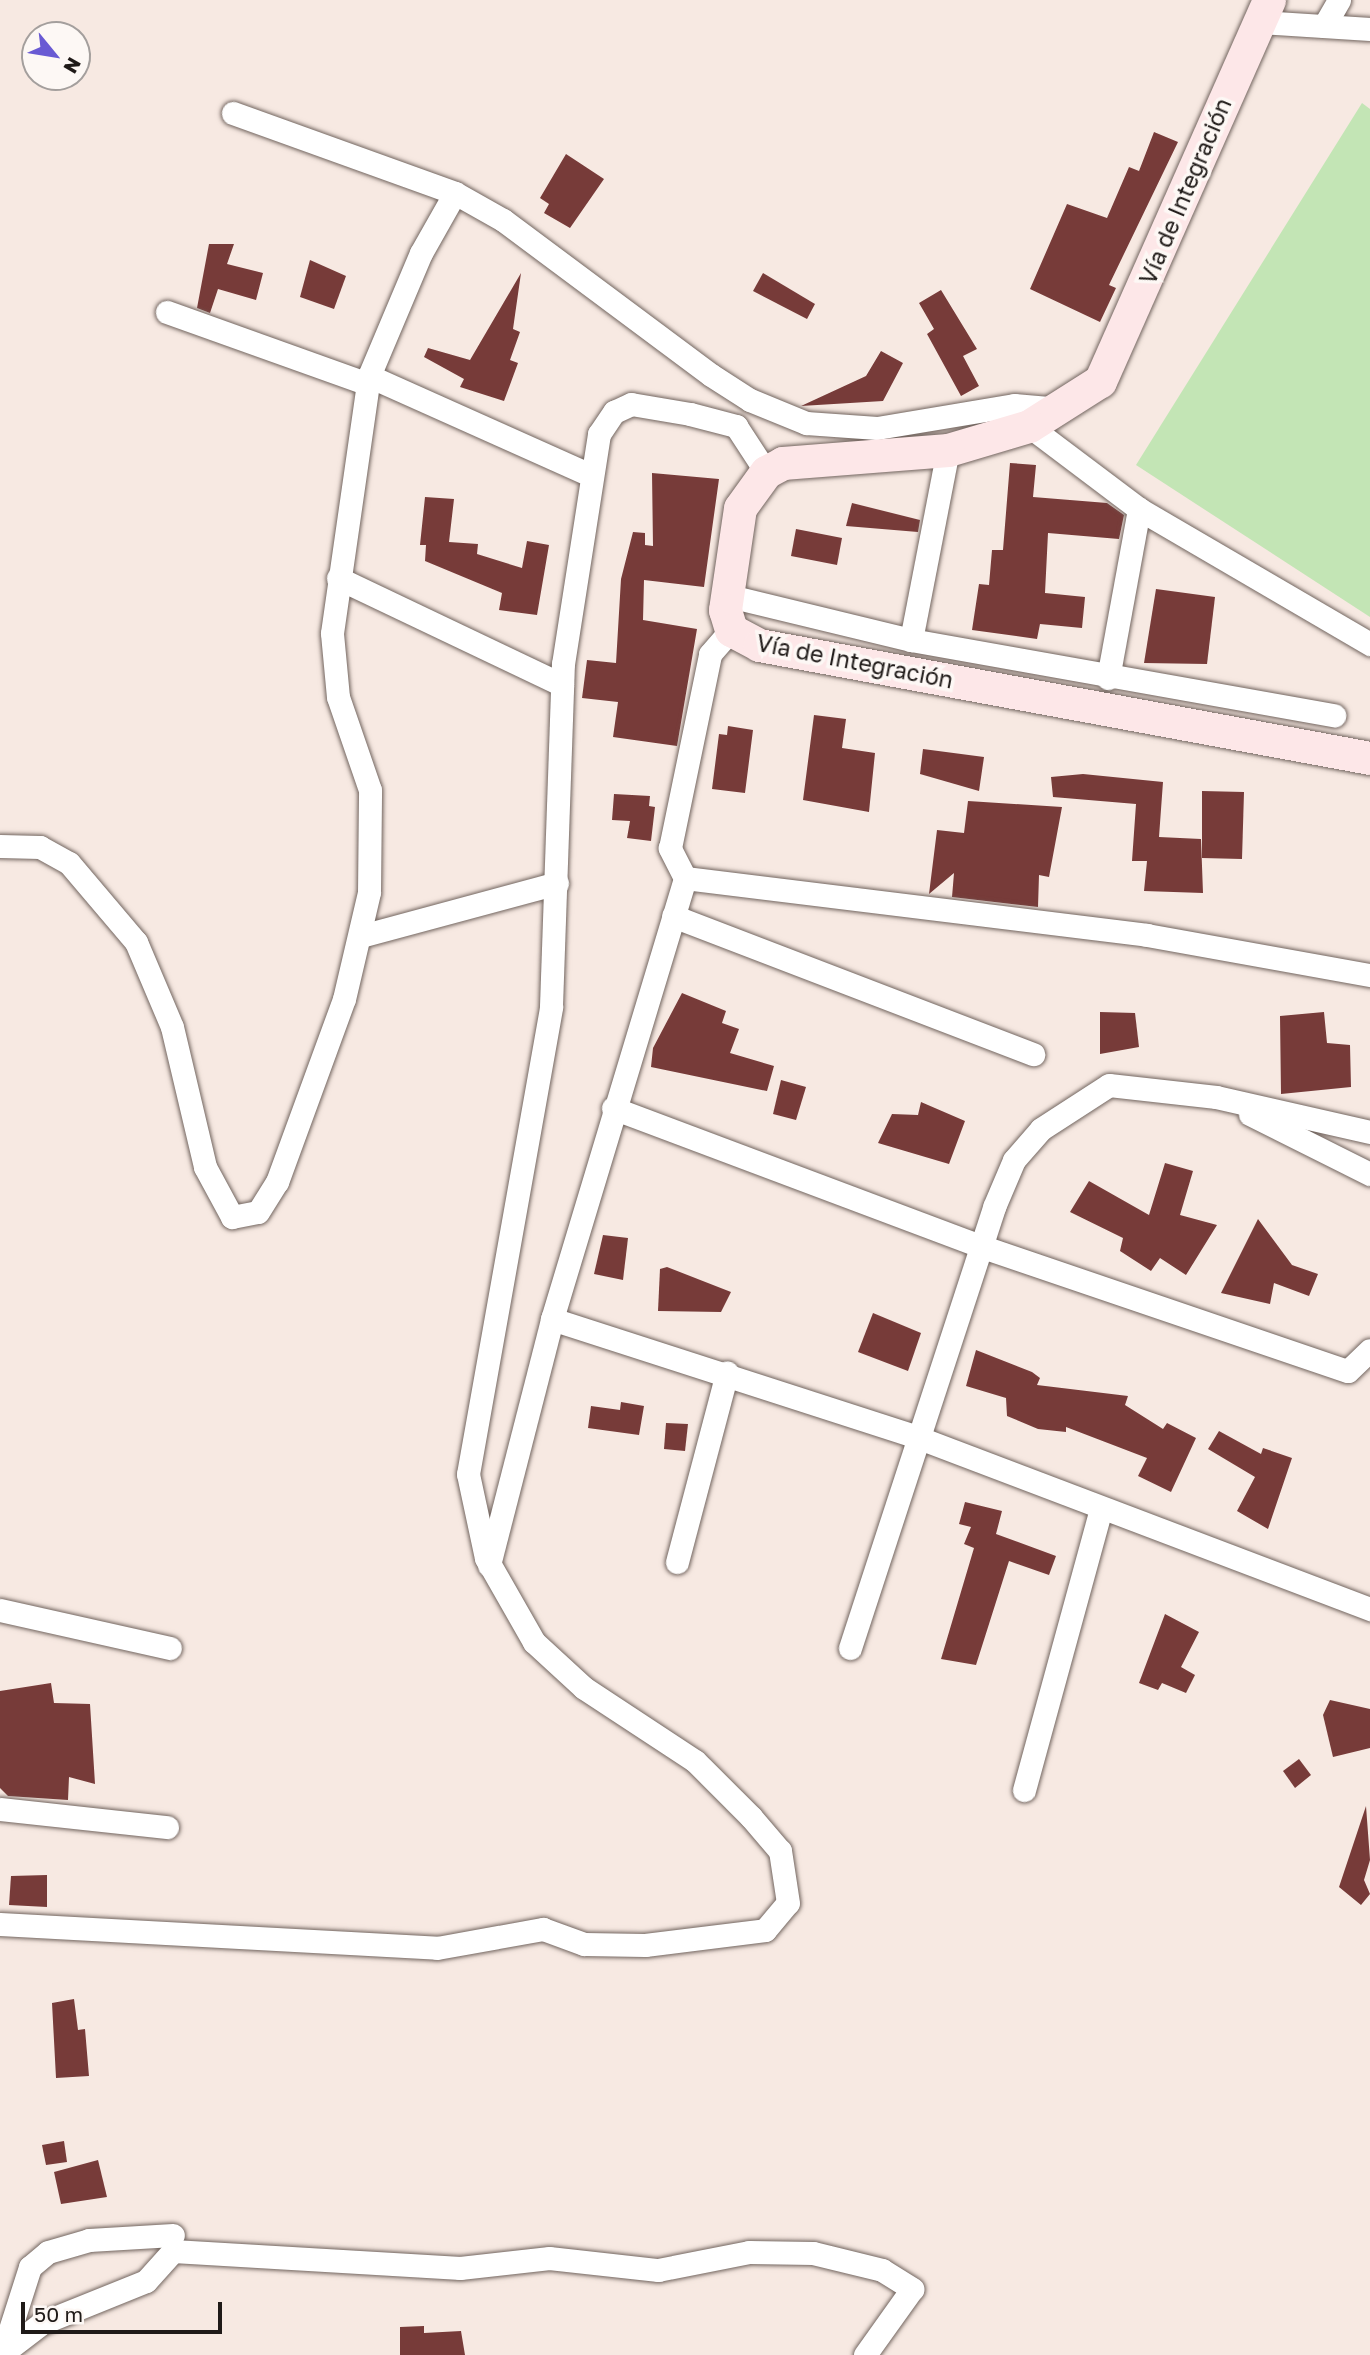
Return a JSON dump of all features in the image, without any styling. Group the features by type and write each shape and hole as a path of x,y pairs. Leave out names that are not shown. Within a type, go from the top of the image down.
{"main road":[{"name":"Vía de Integración","path":"1265,11 1107,372 1062,409 1029,426 948,450 783,463 766,472 740,508 725,595 731,630 759,645 1370,758"}],"street":[{"path":"1324,26 1339,0"},
{"path":"1265,11 1324,26 1368,33"},
{"path":"233,113 455,193 503,220 711,375 750,400 806,423 877,428 1014,405 1062,409"},
{"path":"0,846 40,847 69,863 136,942 172,1027 205,1167 232,1217 258,1212 277,1182 361,936 369,892 370,790 332,665 338,578 368,380 421,253 455,193"},
{"path":"167,312 368,380 590,475"},
{"path":"0,1924 437,1948 522,1929 614,1946 765,1930 788,1903 780,1851 695,1761 548,1659 512,1611 489,1565 474,1523 468,1474 551,1006 562,685 590,475 599,434 614,412 631,404 737,426 766,472"},
{"path":"1029,426 1139,509 1370,645"},
{"path":"911,640 948,450"},
{"path":"1108,678 1139,509"},
{"path":"338,578 562,685"},
{"path":"725,595 911,640 1108,678 1121,675 1334,715"},
{"path":"489,1565 552,1319 613,1108 685,878 670,848 710,654 731,630"},
{"path":"685,878 1147,935 1370,975"},
{"path":"361,936 557,883"},
{"path":"673,916 1034,1054"},
{"path":"850,1648 918,1437 1014,1160 1077,1102 1109,1084 1216,1097 1370,1132"},
{"path":"1216,1097 1370,1174"},
{"path":"613,1108 983,1247 1348,1371 1370,1350"},
{"path":"552,1319 727,1373 918,1437 1101,1509 1370,1609"},
{"path":"677,1562 727,1373"},
{"path":"1024,1790 1101,1509"},
{"path":"0,1610 170,1648"},
{"path":"0,1809 167,1827"},
{"path":"2,2352 30,2267 48,2252 89,2240 173,2235"},
{"path":"2,2352 41,2323 146,2281 173,2250 460,2268 549,2258 657,2270 749,2252 813,2253 882,2270 912,2289 865,2355"}],"green space":[{"path":"1362,103 1370,109 1370,617 1136,465"}],"building":[{"path":"1154,132 1178,142 1109,285 1116,288 1100,322 1030,289 1067,204 1107,218 1129,167 1139,171"},
{"path":"566,154 604,179 570,228 544,213 549,204 540,198"},
{"path":"209,244 234,244 227,264 263,273 256,300 218,289 210,313 197,308"},
{"path":"310,260 346,276 334,309 300,297"},
{"path":"521,273 513,329 520,332 510,360 518,363 504,401 460,387 464,379 424,357 428,348 470,360"},
{"path":"763,273 815,304 807,319 753,291"},
{"path":"941,290 977,349 963,356 979,386 961,396 927,334 934,329 919,303"},
{"path":"881,351 903,363 883,401 801,406 866,376"},
{"path":"1010,463 1036,465 1033,497 1107,503 1124,515 1119,539 1048,533 1045,593 1085,597 1082,628 1040,624 1037,639 972,630 979,584 989,585 992,550 1003,550"},
{"path":"652,473 719,479 704,587 644,580 643,620 697,629 677,746 613,737 618,702 582,698 587,660 616,663 621,579 633,532 645,533 645,545 653,546"},
{"path":"425,497 454,499 449,542 478,544 477,554 522,568 527,541 549,545 537,615 499,610 502,593 425,561 426,545 420,545"},
{"path":"852,503 920,520 918,532 846,526"},
{"path":"796,529 842,538 837,565 791,556"},
{"path":"1156,589 1215,597 1207,664 1144,663"},
{"path":"814,715 846,719 842,748 875,753 869,812 803,800"},
{"path":"728,726 753,730 745,793 712,789 719,734 727,735"},
{"path":"923,749 984,757 979,791 920,774"},
{"path":"1083,774 1163,782 1159,837 1201,839 1203,893 1144,891 1147,861 1132,861 1136,804 1053,797 1051,777"},
{"path":"1202,791 1244,792 1242,859 1202,858"},
{"path":"614,794 650,796 649,806 655,807 651,841 627,838 630,821 612,820"},
{"path":"968,801 1062,807 1049,877 1039,875 1038,907 952,897 954,873 929,894 937,830 964,833"},
{"path":"682,993 726,1011 722,1023 739,1029 730,1053 774,1066 767,1091 651,1067 653,1048"},
{"path":"1100,1012 1135,1013 1139,1047 1100,1054"},
{"path":"1324,1012 1327,1043 1350,1045 1351,1087 1281,1094 1280,1016"},
{"path":"781,1080 806,1087 796,1120 773,1114"},
{"path":"921,1102 965,1121 949,1164 878,1143 892,1114 918,1115"},
{"path":"1165,1163 1193,1171 1180,1215 1217,1225 1186,1275 1160,1258 1151,1271 1120,1251 1123,1238 1070,1212 1089,1181 1149,1215"},
{"path":"1258,1219 1292,1265 1318,1274 1309,1296 1274,1283 1270,1304 1221,1293"},
{"path":"603,1235 628,1238 623,1280 594,1274"},
{"path":"667,1267 731,1292 721,1312 658,1311 660,1269"},
{"path":"873,1313 921,1333 908,1371 858,1352"},
{"path":"976,1350 1032,1372 1040,1378 1037,1385 1128,1396 1125,1405 1163,1429 1167,1423 1196,1438 1171,1492 1138,1476 1147,1458 1066,1427 1066,1432 1038,1429 1007,1416 1006,1398 966,1386"},
{"path":"621,1402 644,1406 639,1435 588,1428 591,1406 620,1410"},
{"path":"666,1423 688,1424 685,1451 664,1449"},
{"path":"1219,1431 1261,1454 1263,1448 1292,1458 1268,1529 1237,1511 1255,1477 1208,1449"},
{"path":"965,1502 1002,1511 996,1534 1056,1556 1049,1575 1009,1561 976,1665 941,1659 974,1548 964,1544 971,1527 959,1524"},
{"path":"1165,1614 1199,1632 1181,1667 1195,1675 1186,1693 1162,1683 1158,1690 1139,1683"},
{"path":"51,1683 54,1703 90,1704 95,1784 69,1777 68,1800 8,1796 0,1788 0,1691"},
{"path":"1330,1700 1370,1709 1370,1748 1333,1757 1323,1715"},
{"path":"1299,1759 1311,1775 1295,1788 1283,1771"},
{"path":"1366,1806 1370,1860 1364,1880 1370,1894 1361,1905 1339,1887"},
{"path":"47,1875 47,1907 9,1905 11,1876"},
{"path":"74,1999 78,2030 85,2029 89,2076 56,2078 52,2003"},
{"path":"64,2141 67,2162 46,2165 42,2145"},
{"path":"98,2160 107,2197 61,2204 54,2172"},
{"path":"424,2326 424,2333 461,2331 465,2355 400,2355 400,2327"}]}
